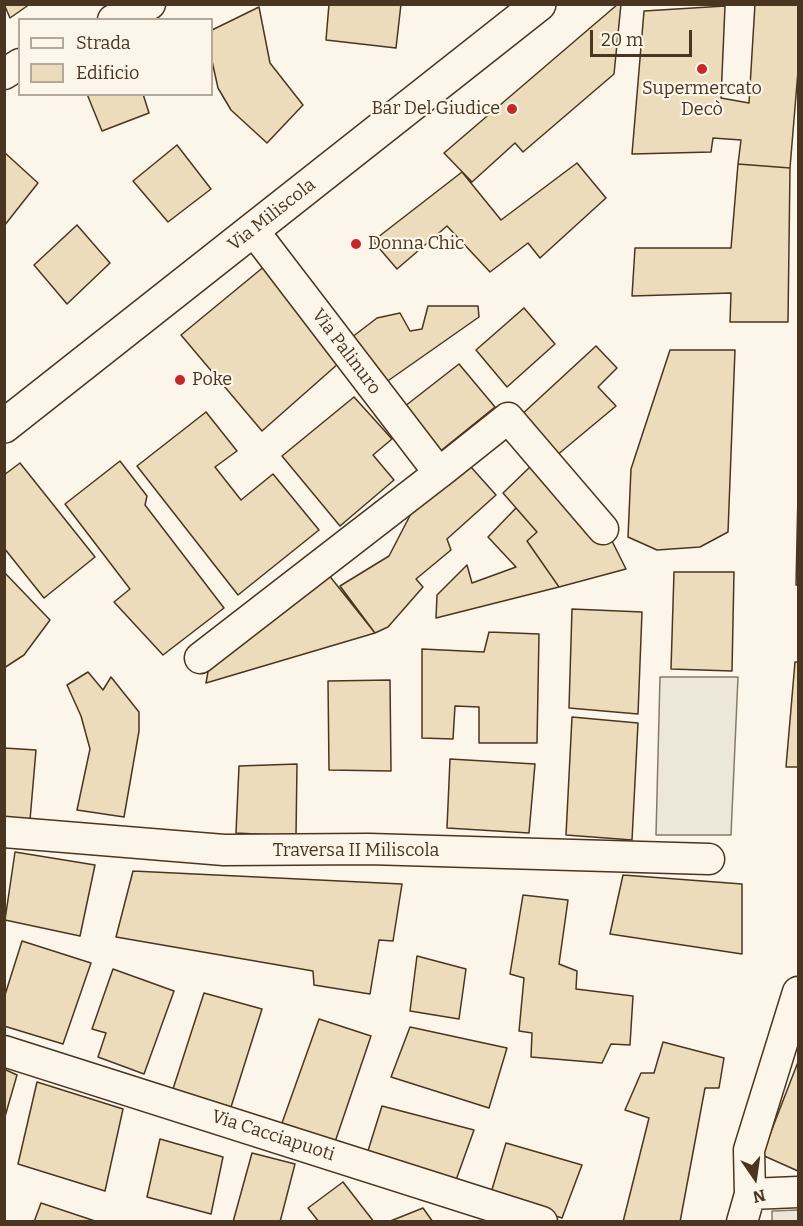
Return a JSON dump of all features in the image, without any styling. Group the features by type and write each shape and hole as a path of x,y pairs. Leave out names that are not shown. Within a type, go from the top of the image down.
{"street":[{"path":"118,18 150,4"},
{"name":"Via Miliscola","path":"4,426 534,6"},
{"path":"4,74 18,65"},
{"name":"Via Palinuro","path":"253,230 439,473"},
{"path":"200,658 508,418 603,529"},
{"name":"Traversa II Miliscola","path":"4,832 224,850 369,849 709,859"},
{"path":"798,992 749,1150 746,1208 798,1192"},
{"name":"Via Cacciapuoti","path":"4,1051 542,1221"}],"shaded area":[{"path":"660,677 738,677 731,835 656,835"},
{"path":"798,1210 798,1221 772,1221 772,1211"}],"building":[{"path":"4,4 30,4 10,18"},
{"path":"329,4 401,4 396,48 326,40"},
{"path":"618,4 621,4 614,74 523,152 515,143 472,182 444,153"},
{"path":"755,4 798,4 798,71 790,168 738,164 741,140 713,138 711,152 632,154 644,11 725,6 721,98 749,103"},
{"path":"259,7 270,63 303,105 267,143 231,110 218,88 213,66 213,30"},
{"path":"88,96 144,96 149,113 102,131"},
{"path":"177,145 211,189 168,222 133,181"},
{"path":"4,152 38,183 4,226"},
{"path":"577,163 606,198 540,258 528,243 490,272 447,226 397,269 373,241 462,172 501,220"},
{"path":"738,164 790,168 788,322 730,322 731,293 632,296 635,248 731,248"},
{"path":"77,225 110,263 67,304 34,265"},
{"path":"266,265 339,363 262,431 181,335"},
{"path":"428,306 478,306 479,317 382,385 347,341 377,318 400,313 410,331 422,329"},
{"path":"524,308 555,344 507,387 476,350"},
{"path":"596,346 617,368 598,387 616,406 556,456 519,417"},
{"path":"670,350 735,350 728,532 700,547 657,550 628,537 631,469"},
{"path":"459,364 495,407 438,453 400,410"},
{"path":"354,397 392,439 373,455 394,480 340,526 282,456"},
{"path":"206,412 237,451 215,467 241,500 273,474 319,530 238,595 137,466"},
{"path":"120,461 147,496 145,505 224,608 163,655 114,602 130,589 65,504"},
{"path":"20,463 95,557 44,598 4,548 4,475"},
{"path":"532,465 609,535 626,569 559,587 527,541 537,532 503,493"},
{"path":"471,467 496,495 447,539 451,550 416,579 423,587 388,627 375,633 340,586 389,556 416,504"},
{"path":"798,493 798,585 796,585"},
{"path":"516,508 537,532 527,541 559,587 436,618 437,595 467,565 472,583 516,567 488,537"},
{"path":"324,569 375,633 206,683 209,666"},
{"path":"4,572 50,620 24,655 4,668"},
{"path":"674,572 734,572 732,671 671,669"},
{"path":"572,609 642,612 638,714 569,708"},
{"path":"489,632 539,634 537,743 479,743 479,707 455,706 453,739 422,738 422,649 484,652"},
{"path":"795,662 798,662 798,767 786,767"},
{"path":"88,672 103,690 111,677 139,712 139,731 124,817 77,810 90,749 81,716 67,685"},
{"path":"390,680 391,771 329,770 328,681"},
{"path":"572,717 638,723 632,840 566,835"},
{"path":"4,748 36,750 30,820 4,817"},
{"path":"450,759 535,764 529,833 447,828"},
{"path":"297,764 296,836 236,833 239,766"},
{"path":"15,852 95,865 80,936 5,920"},
{"path":"133,871 402,884 393,941 379,940 370,994 314,985 313,971 116,937"},
{"path":"623,875 742,884 742,954 610,934"},
{"path":"523,895 568,900 559,964 577,971 576,989 633,996 630,1045 611,1044 602,1063 531,1057 532,1033 519,1031 524,978 510,974"},
{"path":"22,941 91,963 63,1044 4,1026 4,998"},
{"path":"417,956 466,969 459,1019 410,1011"},
{"path":"113,969 174,991 144,1074 98,1057 106,1033 92,1029"},
{"path":"204,993 262,1009 231,1107 173,1089"},
{"path":"319,1019 371,1036 335,1142 282,1123"},
{"path":"410,1027 507,1048 489,1108 391,1077"},
{"path":"663,1042 724,1058 719,1088 705,1088 680,1222 623,1222 649,1118 625,1110 641,1073 654,1073"},
{"path":"798,1062 798,1171 762,1155"},
{"path":"4,1069 17,1075 4,1120"},
{"path":"37,1082 123,1109 105,1191 18,1164"},
{"path":"382,1106 474,1130 456,1180 367,1154"},
{"path":"160,1139 223,1157 211,1214 147,1197"},
{"path":"506,1143 582,1165 562,1218 490,1196"},
{"path":"252,1153 295,1164 280,1222 233,1222"},
{"path":"343,1182 374,1222 319,1222 308,1208"},
{"path":"41,1203 98,1222 34,1222"},
{"path":"423,1208 433,1222 388,1222"}],"place":[{"name":"Supermercato Decò","path":"702,69"},
{"name":"Bar Del Giudice","path":"512,109"},
{"name":"Donna Chic","path":"356,244"},
{"name":"Poke","path":"180,380"}]}
